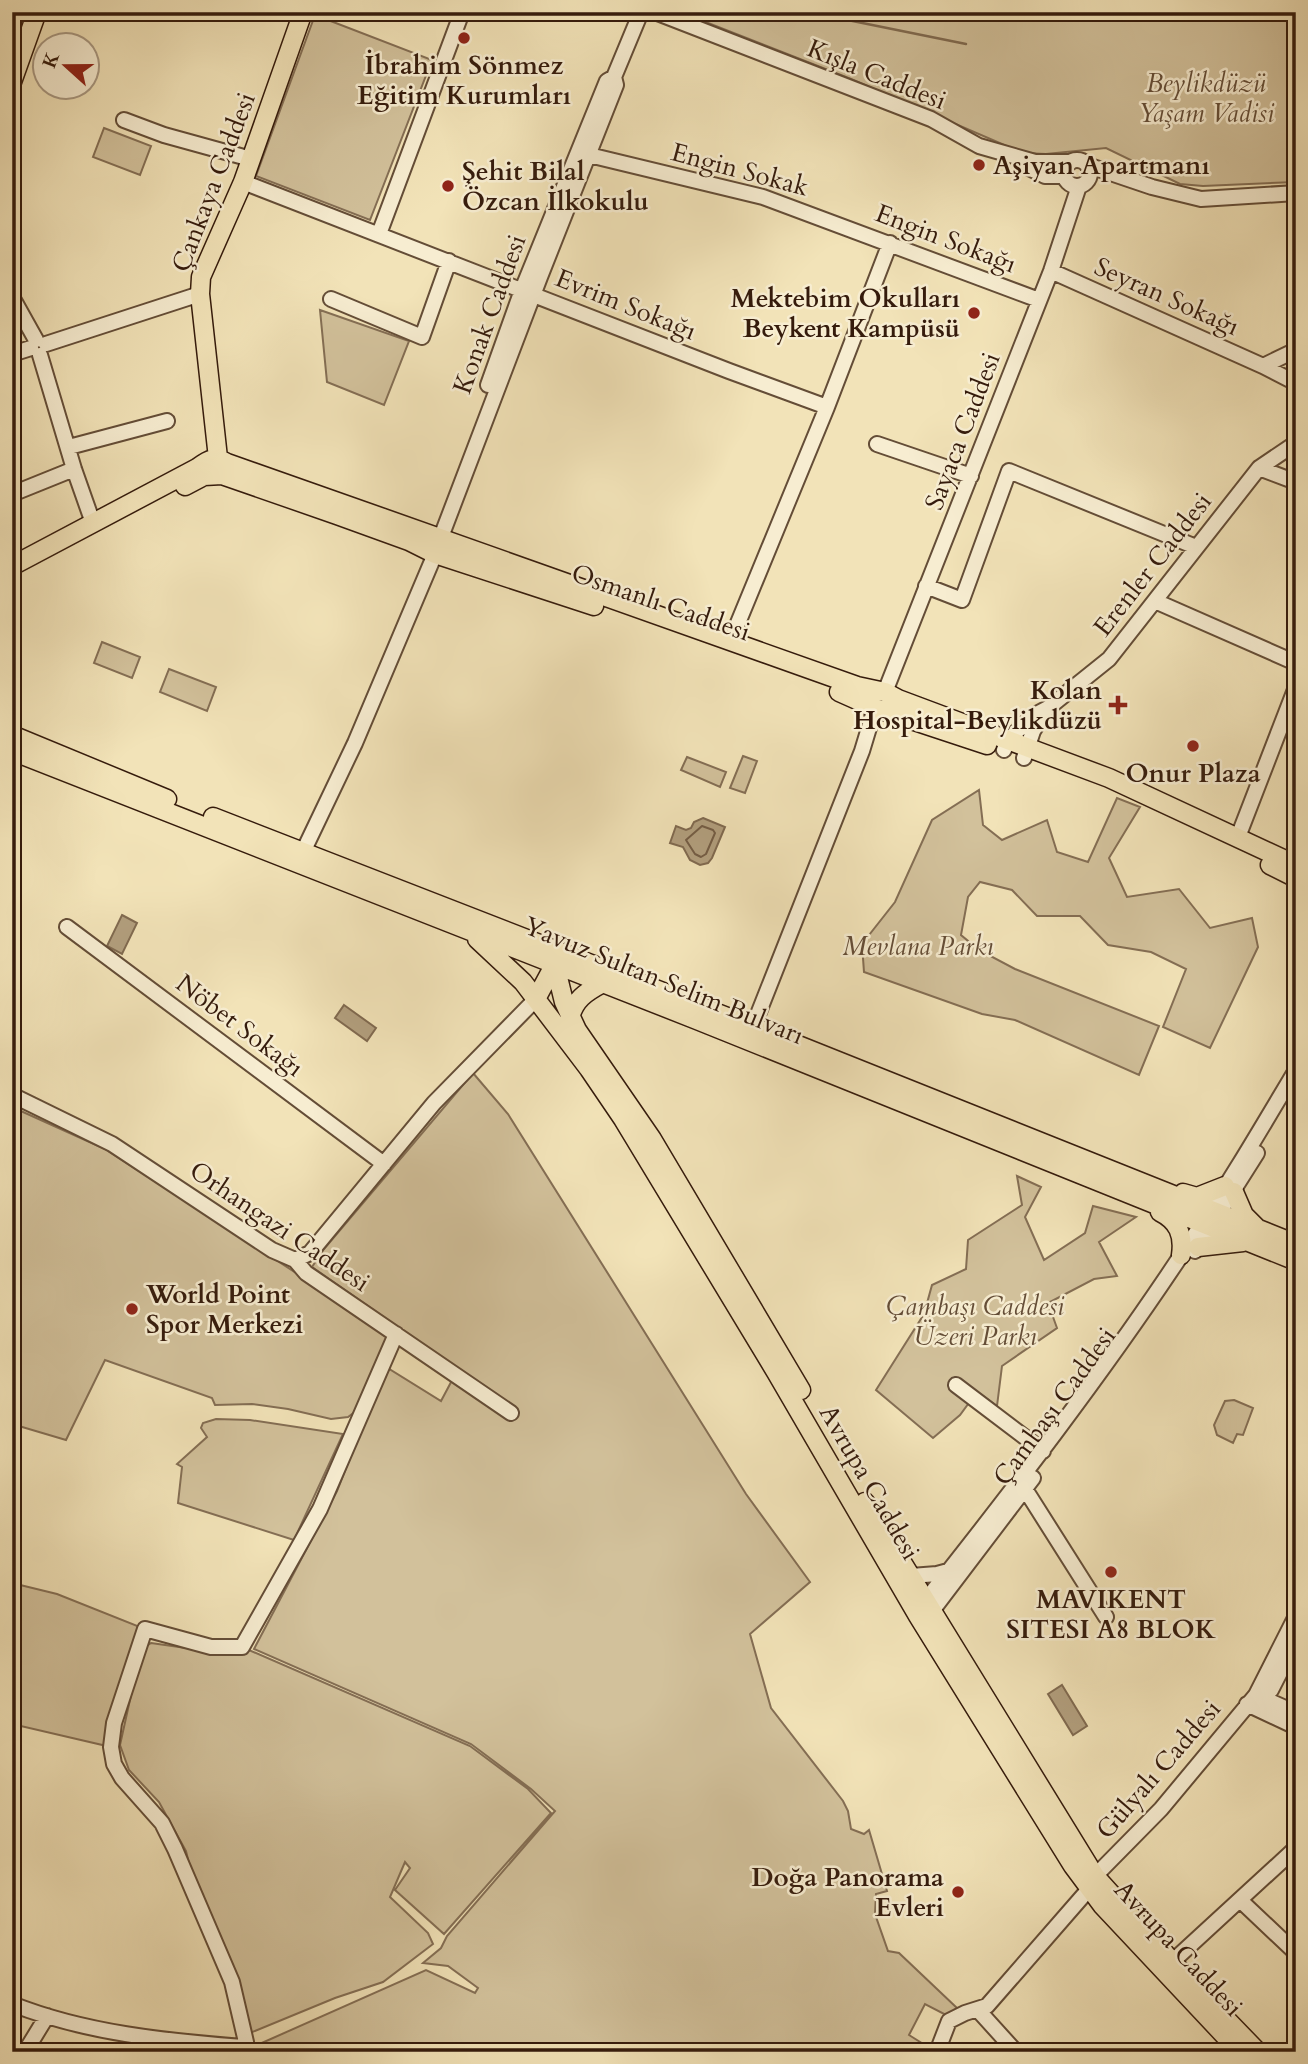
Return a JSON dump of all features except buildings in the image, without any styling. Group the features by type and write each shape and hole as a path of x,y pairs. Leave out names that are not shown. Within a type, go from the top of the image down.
{"main road":[{"path":"12,82 37,12"},
{"name":"Çankaya Caddesi","path":"215,466 200,294 201,276 243,182 303,12"},
{"path":"12,566 215,466"},
{"path":"12,578 199,479 215,466"},
{"name":"Osmanlı Caddesi","path":"215,466 415,530 436,546 859,699 880,700"},
{"name":"Osmanlı Caddesi","path":"436,546 506,562 857,686 880,700 1026,752 1109,778 1296,865"},
{"name":"Yavuz Sultan Selim Bulvarı","path":"12,735 158,796 303,852 557,959 1254,1236 1296,1261"},
{"name":"Yavuz Sultan Selim Bulvarı","path":"12,751 467,931 557,959 601,984 756,1037"},
{"name":"Osmanlı Caddesi","path":"1026,752 1139,802 1296,878"},
{"name":"Avrupa Caddesi","path":"467,931 508,967 536,999 589,1069 656,1170 776,1372 1092,1882 1240,2052"},
{"path":"536,999 557,959"},
{"name":"Avrupa Caddesi","path":"557,959 560,992 570,1018 686,1194 911,1576 925,1609"},
{"path":"570,1018 581,997 601,984"},
{"path":"1181,1255 1182,1242 1176,1223 1157,1211 1153,1196 1169,1189 1197,1197 1230,1189 1254,1236 1198,1247"},
{"name":"Yavuz Sultan Selim Bulvarı","path":"1254,1236 1296,1244"},
{"name":"Avrupa Caddesi","path":"1092,1882 1258,2052"}],"street":[{"path":"379,234 462,12"},
{"name":"Konak Caddesi","path":"528,292 589,155 616,85 614,77 641,12"},
{"name":"Kışla Caddesi","path":"655,12 931,119 979,146 1002,153"},
{"name":"Konak Caddesi","path":"303,852 355,743 436,546 607,81 614,77"},
{"path":"124,120 164,135 251,159"},
{"path":"1002,153 1044,163 1080,161 1152,187 1201,199 1296,193"},
{"path":"1002,153 1045,176 1065,176"},
{"name":"Engin Sokak","path":"589,155 763,197 836,223"},
{"path":"1071,162 1066,168 1065,176 1071,184 1079,186 1089,178 1087,165"},
{"name":"Evrim Sokağı","path":"243,182 729,372 827,407"},
{"name":"Sayaca Caddesi","path":"756,1037 880,700 1051,271 1079,186"},
{"name":"Engin Sokağı","path":"836,223 1039,300"},
{"path":"827,407 890,243"},
{"path":"331,299 422,337 449,261"},
{"name":"Seyran Sokağı","path":"1051,271 1296,383"},
{"path":"12,354 200,294"},
{"path":"12,297 38,347 93,523"},
{"path":"1263,366 1296,350"},
{"name":"Osmanlı Caddesi","path":"731,640 827,407"},
{"path":"69,447 167,421"},
{"name":"Erenler Caddesi","path":"1006,745 1033,716 1048,708 1109,659 1259,468 1296,443"},
{"path":"877,444 971,476"},
{"path":"1259,468 1296,482"},
{"path":"12,494 74,469"},
{"path":"926,586 962,600 1009,471 1196,547"},
{"path":"1155,601 1296,663"},
{"path":"1238,837 1296,687"},
{"path":"1026,752 1033,731 1048,708"},
{"name":"Nöbet Sokağı","path":"67,927 384,1164"},
{"path":"295,1261 310,1254 434,1103 536,999"},
{"path":"1266,1130 1296,1070"},
{"path":"1210,1219 1266,1130 1296,1089"},
{"name":"Orhangazi Caddesi","path":"12,1095 112,1144 272,1250 295,1261 306,1273 511,1413"},
{"name":"Çambaşı Caddesi","path":"925,1609 1025,1489 1198,1247 1210,1219"},
{"name":"Çambaşı Caddesi","path":"925,1609 948,1571 1043,1451 1181,1255 1210,1219"},
{"path":"12,2004 102,2029 244,2049 246,2042 232,1982 162,1823 122,1778 114,1764 111,1747 114,1723 145,1629 211,1647 242,1647 320,1510 396,1334"},
{"path":"956,1385 1043,1451"},
{"path":"1025,1489 1106,1618"},
{"path":"911,1576 948,1571"},
{"name":"Gülyalı Caddesi","path":"937,2052 949,2021 987,2006 996,1997 1092,1882 1161,1809 1252,1700 1296,1616"},
{"name":"Gülyalı Caddesi","path":"1252,1700 1271,1690 1296,1642"},
{"path":"1252,1700 1296,1713"},
{"path":"1252,1700 1296,1727"},
{"path":"1172,1962 1296,1848"},
{"path":"1241,1901 1296,1954"},
{"path":"978,2010 1016,2052"},
{"path":"25,2052 47,2015"}],"green space":[{"name":"Beylikdüzü Yaşam Vadisi","path":"680,12 1296,12 1296,182 1203,186 1180,184 1106,148 1046,154 1023,153 851,79"},
{"path":"315,15 432,60 370,220 256,176"},
{"path":"104,128 151,146 140,175 93,157"},
{"path":"320,310 409,341 384,405 327,382"},
{"path":"102,642 140,657 132,678 94,663"},
{"path":"169,669 216,687 207,711 160,692"},
{"path":"743,756 757,761 745,793 730,788"},
{"path":"687,757 726,772 720,787 681,770"},
{"name":"Mevlana Parkı","path":"979,790 983,825 1002,840 1047,820 1057,852 1088,862 1117,798 1140,807 1109,858 1127,897 1179,889 1210,928 1252,918 1258,947 1210,1048 1163,1027 1186,969 1151,952 1108,945 1080,916 1037,916 1012,890 980,882 968,897 961,935 979,950 1015,969 1159,1026 1139,1075 1015,1020 982,1014 864,972 862,944 895,902 932,820"},
{"path":"473,1073 508,1114 746,1494 810,1582 750,1634 771,1708 843,1801 851,1829 864,1834 869,1830 887,1891 876,1894 875,1914 888,1951 899,1953 957,2008 948,2016 925,2004 909,2035 928,2047 927,2052 258,2052 255,2046 426,1970 475,1993 478,1988 448,1966 423,1963 441,1948 447,1936 555,1811 531,1789 471,1744 254,1649 337,1491 386,1367 441,1401 458,1369 312,1267 324,1249"},
{"name":"World Point Spor Merkezi","path":"12,1107 105,1149 384,1330 389,1339 360,1408 348,1417 331,1419 252,1404 215,1405 212,1398 105,1360 66,1440 12,1424"},
{"name":"Çambaşı Caddesi Üzeri Parkı","path":"1017,1176 1041,1187 1025,1217 1044,1260 1085,1233 1093,1206 1136,1217 1099,1242 1117,1276 1094,1279 1048,1303 1057,1328 1002,1366 997,1406 977,1392 960,1415 933,1438 876,1390 924,1314 932,1285 966,1269 968,1240 1022,1205"},
{"path":"1234,1400 1253,1408 1243,1435 1237,1434 1233,1443 1217,1435 1214,1425 1225,1401"},
{"path":"216,1419 250,1420 343,1434 294,1540 178,1503 182,1467 177,1464 207,1437 201,1428 203,1423"},
{"path":"12,1583 57,1594 145,1629 111,1747 12,1724"},
{"path":"151,1643 186,1648 242,1647 470,1746 528,1789 551,1813 444,1934 395,1890 410,1868 405,1862 390,1897 428,1933 433,1944 383,1982 335,1998 250,2033 201,1912 186,1851 159,1802 129,1770 120,1745 141,1650"}],"water":[{"path":"703,818 725,827 712,858 708,863 700,865 690,860 683,847 670,843 676,826 686,830"},
{"path":"122,915 137,923 122,954 107,946"},
{"path":"344,1005 376,1028 367,1041 335,1018"},
{"path":"1062,1685 1087,1726 1073,1735 1048,1694"}],"waterway":[{"path":"818,14 966,44"}],"place":[{"name":"İbrahim Sönmez Eğitim Kurumları","path":"464,38"},
{"name":"Aşiyan Apartmanı","path":"979,165"},
{"name":"Şehit Bilal Özcan İlkokulu","path":"448,186"},
{"name":"Mektebim Okulları Beykent Kampüsü","path":"974,313"},
{"name":"Kolan Hospital-Beylikdüzü","path":"1118,705"},
{"name":"Onur Plaza","path":"1193,746"},
{"name":"World Point Spor Merkezi","path":"132,1309"},
{"name":"MAVIKENT SITESI A8 BLOK","path":"1111,1572"},
{"name":"Doğa Panorama Evleri","path":"958,1892"}]}
